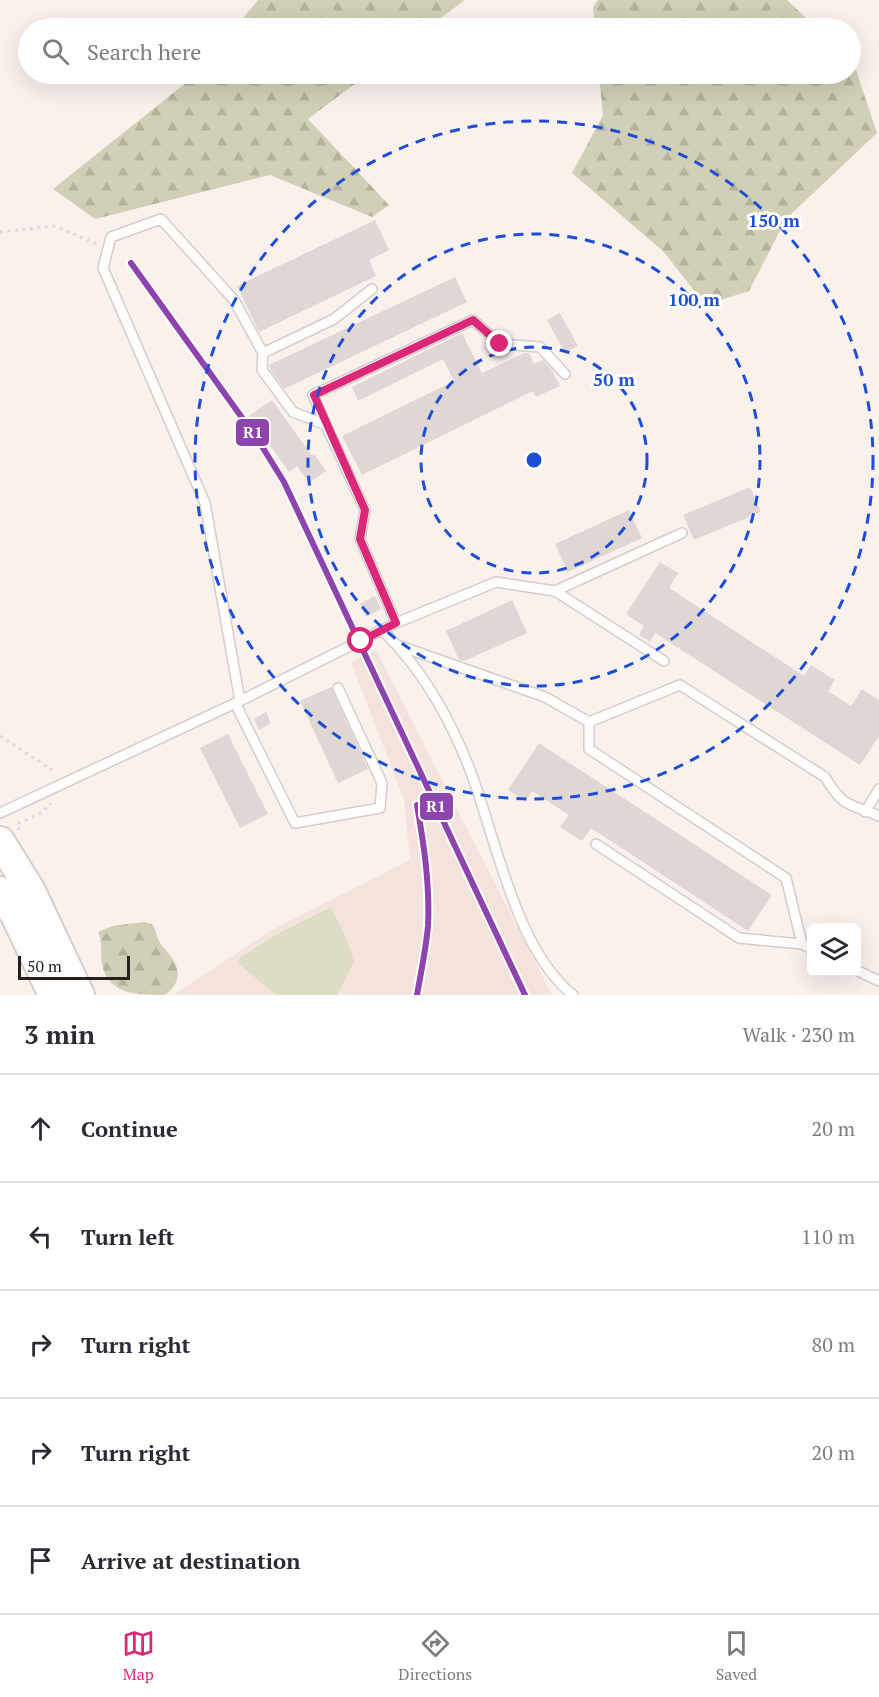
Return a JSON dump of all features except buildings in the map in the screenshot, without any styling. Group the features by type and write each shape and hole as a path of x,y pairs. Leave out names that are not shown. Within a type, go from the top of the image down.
{"main road":[{"path":"0,841 31,891 80,995"},
{"path":"0,891 15,915 53,995"}],"lane":[{"path":"326,425 293,411 262,370 263,353 234,300 161,219 111,237 103,268 205,503 237,702 295,823 380,808 382,783 338,688"},
{"path":"263,353 334,319 372,289"},
{"path":"396,623 360,539 365,510 314,395 473,320 500,344 540,347 565,374"},
{"path":"555,591 682,533"},
{"path":"0,813 237,702 396,623 496,582 555,591 664,661"},
{"path":"382,630 398,645 434,697 462,751 525,925 538,950 573,995"},
{"path":"398,645 545,697 589,722"},
{"path":"589,722 680,685 825,777 836,796 856,810 879,816"},
{"path":"589,722 589,749 786,878 802,944"},
{"path":"865,812 879,789"},
{"path":"596,844 739,938 802,944 807,946"},
{"path":"861,972 879,981"}],"path":[{"path":"0,232 56,226 108,249"},
{"path":"0,736 52,770"}],"shaded area":[{"path":"376,650 552,995 173,995 272,930 410,860 404,800 351,662"}],"green space":[{"path":"258,0 465,0 441,18 243,18"},
{"path":"598,0 787,0 806,18 594,18 593,7"},
{"path":"184,84 355,84 308,119 389,205 372,217 270,175 95,219 53,189"},
{"path":"600,84 861,84 877,133 786,219 749,291 705,305 664,252 572,173 603,115"},
{"path":"331,907 345,935 354,961 337,995 276,995 239,964 239,958 283,931"},
{"path":"144,922 152,924 177,970 176,982 165,995 145,995 117,987 105,974 102,964 98,932 112,926"}],"transit line":[{"name":"R1","path":"131,263 258,440 284,482 525,995"},
{"name":"R1","path":"417,805 428,895 428,926 417,995"}],"route":[{"path":"361,641 396,623 360,539 365,510 314,395 473,320 500,344"}]}
